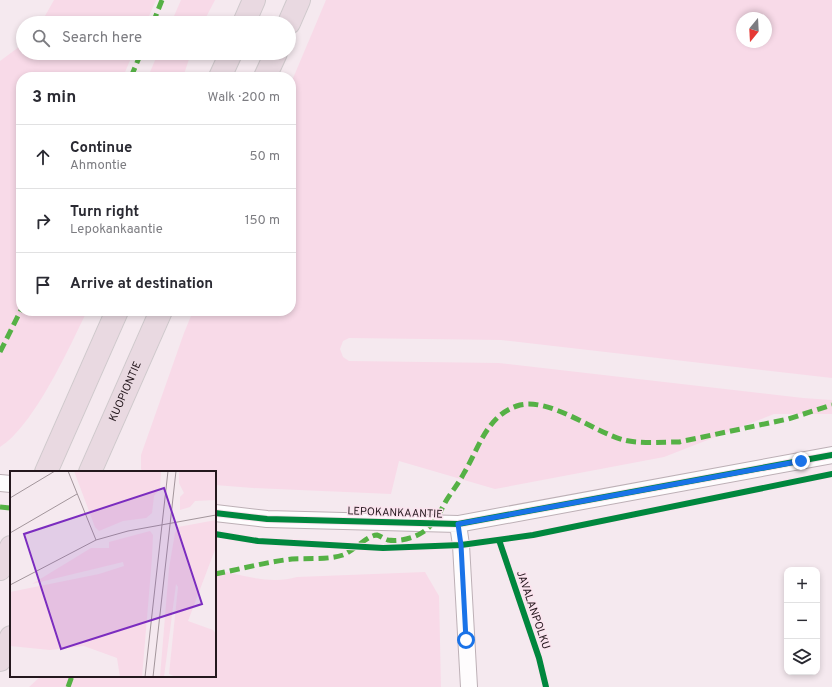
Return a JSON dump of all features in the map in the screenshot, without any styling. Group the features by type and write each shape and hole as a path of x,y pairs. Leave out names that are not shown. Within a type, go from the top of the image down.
{"highway":[{"path":"247,16 254,0"},
{"path":"292,16 299,0"},
{"path":"222,72 228,60"},
{"path":"267,72 273,60"},
{"path":"48,468 115,316"},
{"name":"KUOPIONTIE","path":"92,467 159,316"},
{"path":"0,569 10,549"},
{"path":"0,660 10,639"}],"street":[{"name":"LEPOKANKAANTIE","path":"216,513 267,519 458,524 832,455"},
{"path":"0,483 10,484"},
{"path":"458,524 461,545 469,687"}],"shaded area":[{"path":"54,0 156,0 149,16 45,16"},
{"path":"181,0 215,0 207,16 174,16"},
{"path":"326,0 832,0 832,378 501,340 349,338 343,341 340,349 343,357 349,361 499,363 803,398 832,400 832,414 774,414 664,457 495,489 399,461 391,494 216,485 216,471 142,471 141,455 191,316 296,316 296,72"},
{"path":"16,49 16,60 130,60 125,72 16,72 16,316 85,316 61,365 38,404 13,437 0,447 0,61"},
{"path":"155,60 189,60 185,72 150,72"},
{"path":"216,569 266,580 297,577 425,572 439,596 441,687 29,687 40,677 216,677"}],"marked path":[{"path":"156,16 162,0"},
{"path":"133,72 138,60"},
{"path":"0,352 18,316"},
{"path":"216,574 282,560 337,557 347,553 365,540 377,535 388,540 397,540 411,538 419,534 427,529 436,518 462,477 485,433 492,424 499,416 509,409 520,405 532,404 545,406 612,436 636,442 679,442 788,419 832,405"},
{"path":"0,507 10,508"},
{"path":"68,687 72,677"}],"cycle path":[{"path":"216,513 267,519 458,524 832,455"},
{"path":"216,534 258,541 383,548 461,545 533,535 832,474"},
{"name":"JAVALANPOLKU","path":"499,540 539,658 546,687"}],"route":[{"path":"466,640 461,545 458,524 801,461"}]}
